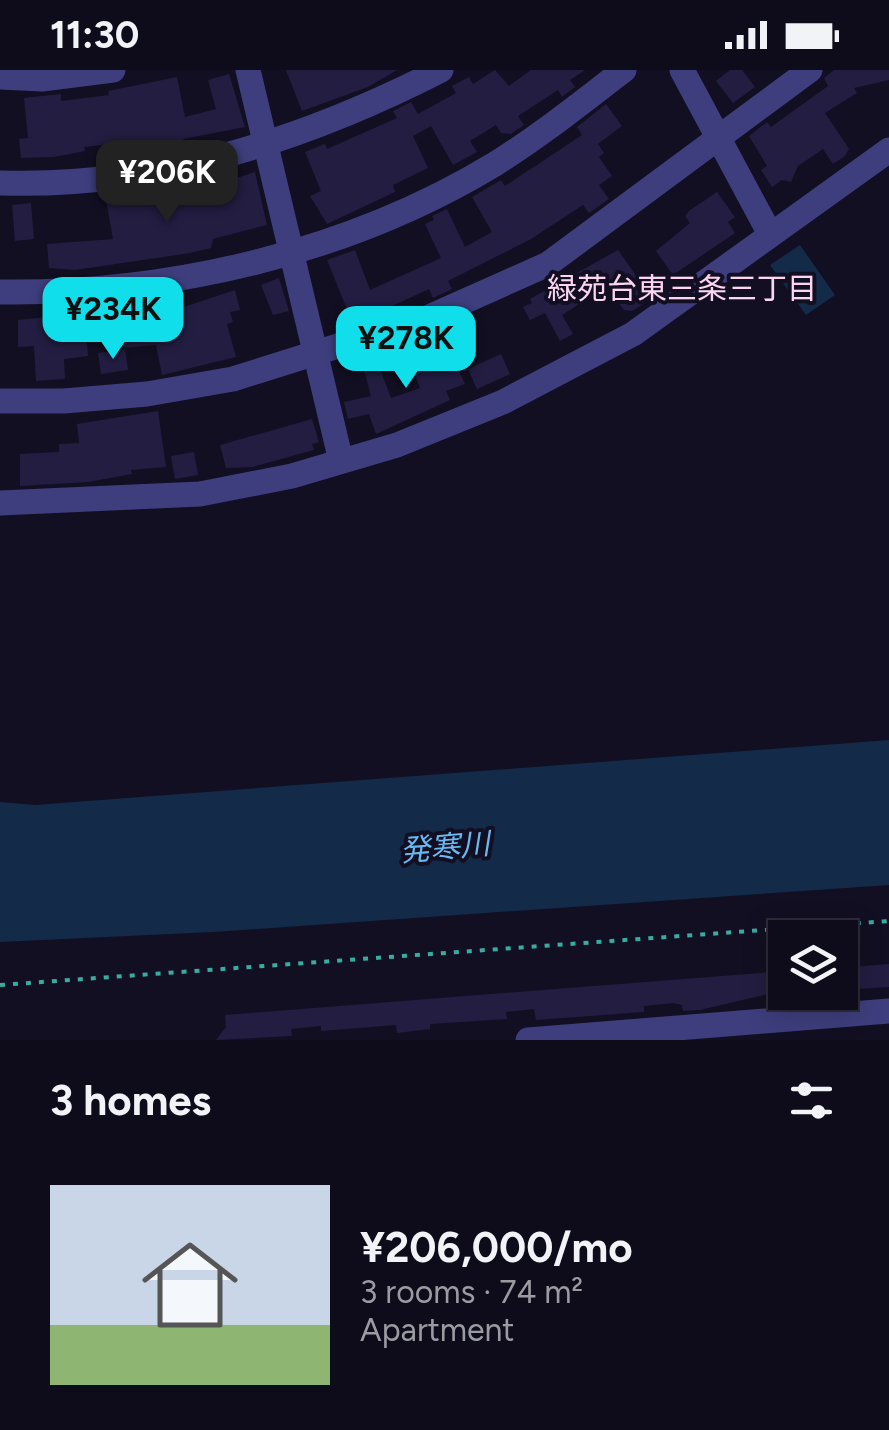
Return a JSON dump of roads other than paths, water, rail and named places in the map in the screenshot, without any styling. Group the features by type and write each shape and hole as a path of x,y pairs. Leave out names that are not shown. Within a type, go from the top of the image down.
{"street":[{"path":"0,77 42,79 113,70"},
{"path":"248,70 341,461"},
{"path":"0,183 55,185 185,167 336,120 442,70"},
{"path":"0,292 179,278 289,252 386,219 450,189 541,133 624,70"},
{"path":"682,70 770,234"},
{"path":"0,401 64,402 233,380 427,318 548,264 810,70"},
{"path":"0,502 200,494 397,445 503,402 633,334 889,150"},
{"path":"528,1040 746,1032 886,1016"}],"water":[{"path":"800,245 835,295 806,315 770,265"},
{"name":"発寒川","path":"889,740 889,885 213,932 0,942 0,802 35,805"}],"district":[{"name":"緑苑台東三条三丁目","path":"682,288"}]}
